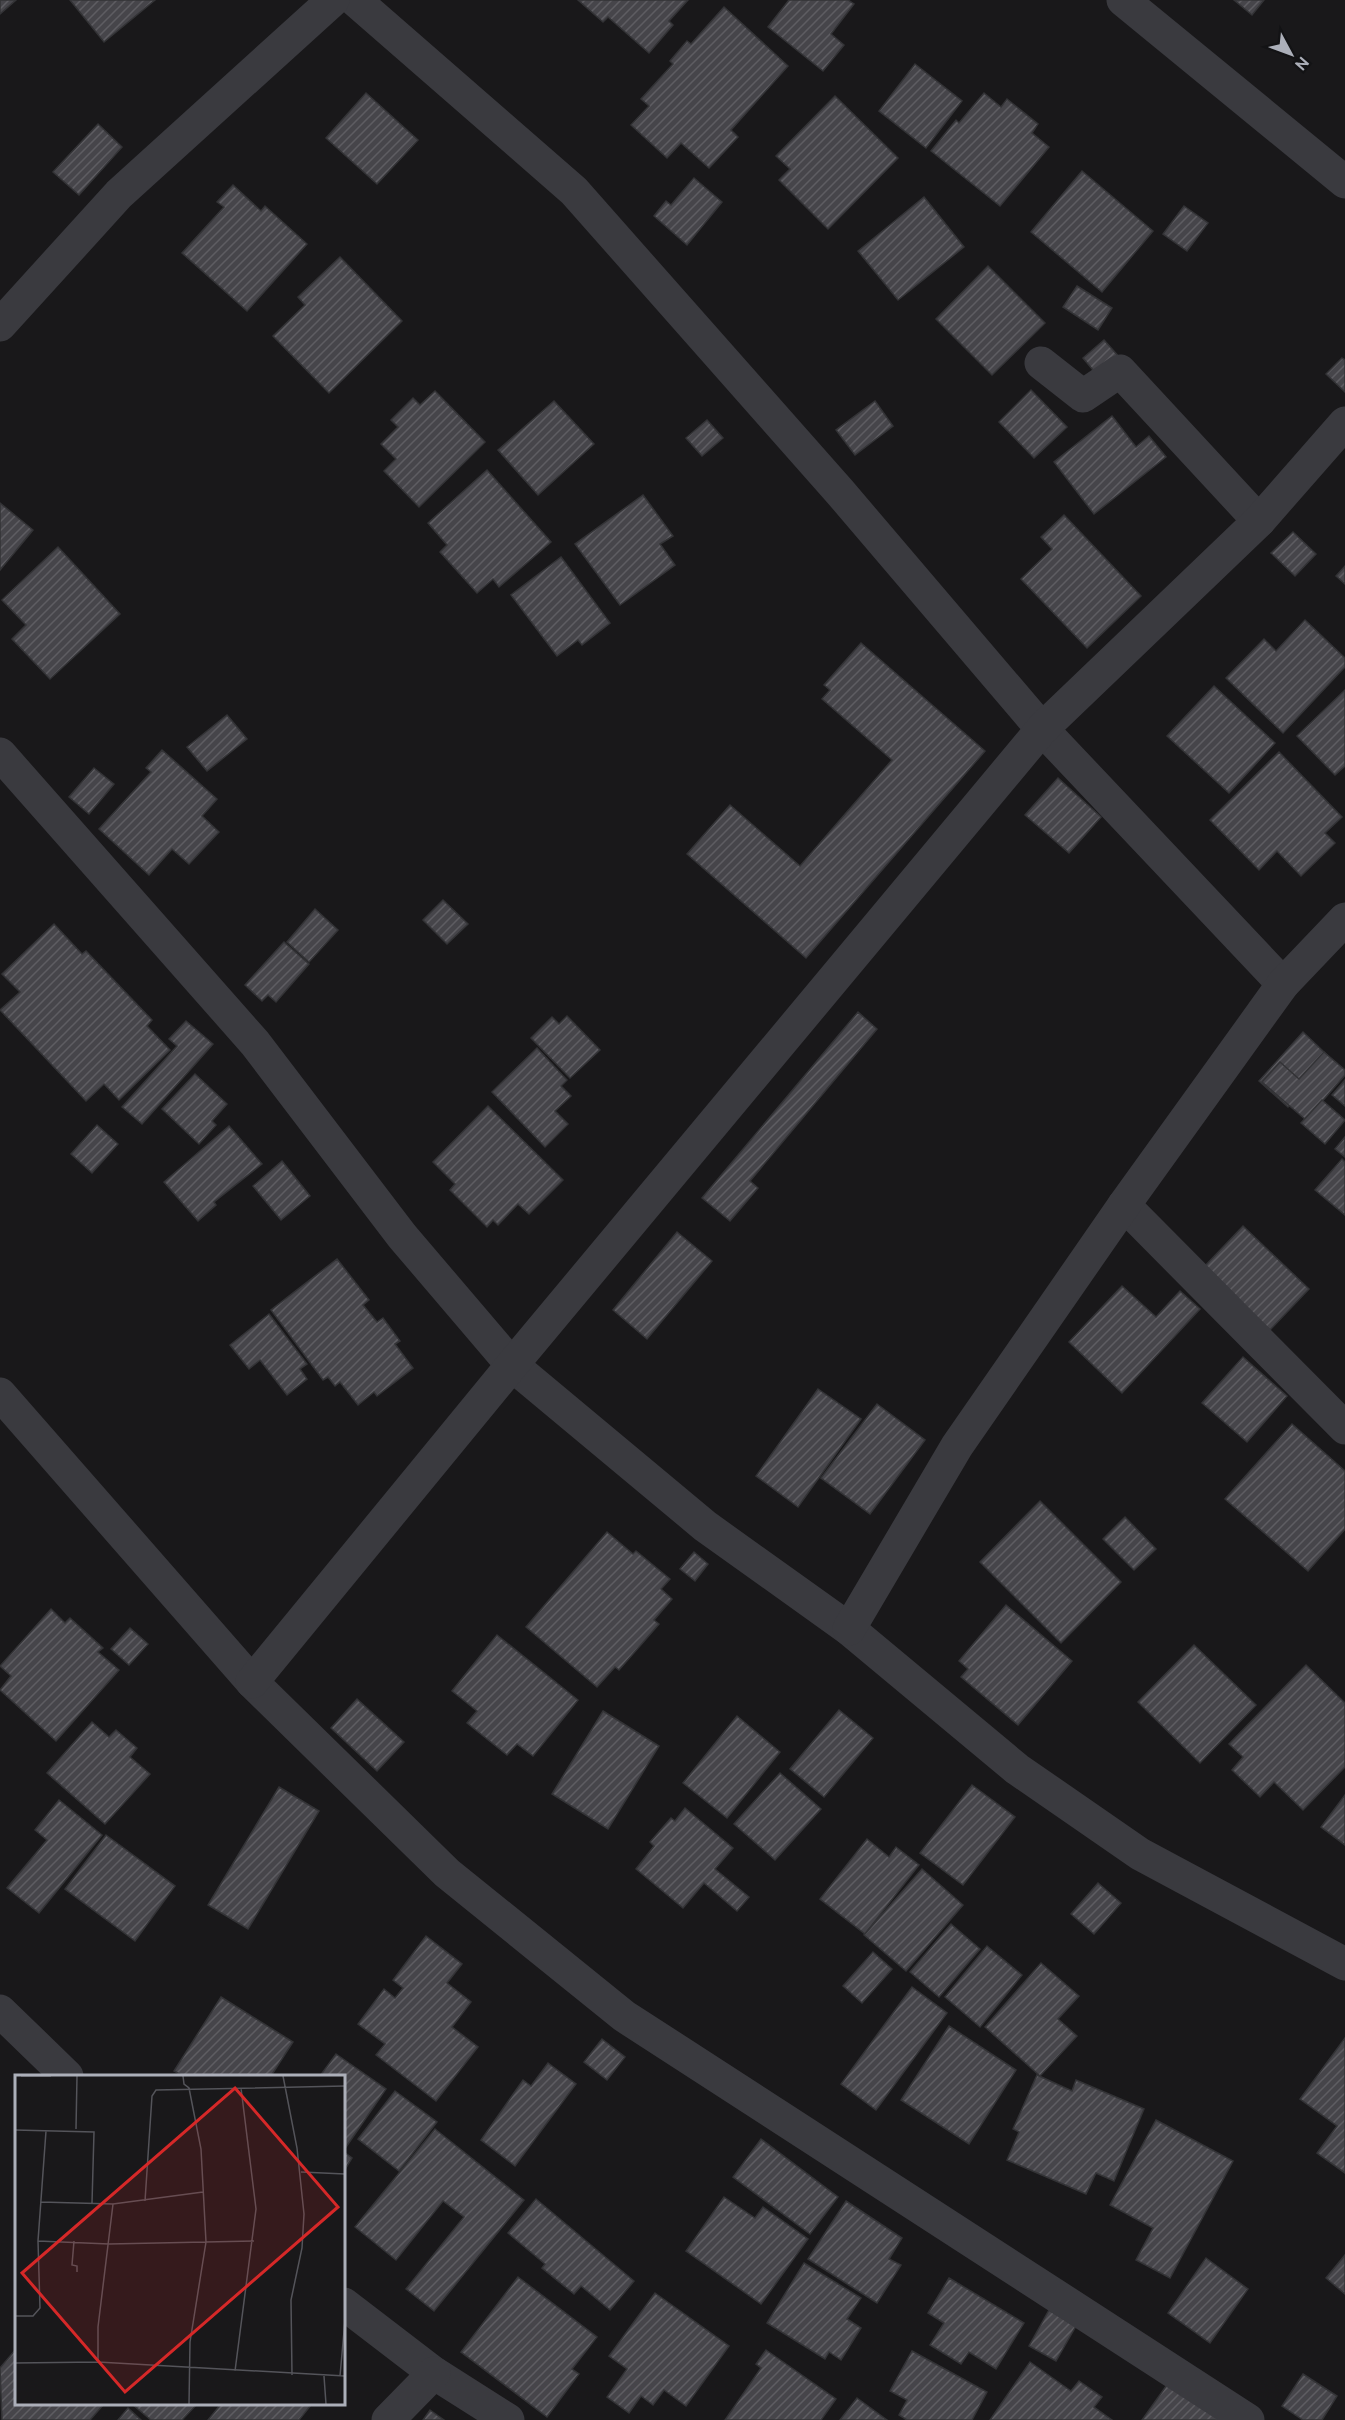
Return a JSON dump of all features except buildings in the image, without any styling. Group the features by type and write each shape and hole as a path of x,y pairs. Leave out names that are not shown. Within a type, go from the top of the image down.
{"street":[{"path":"0,325 119,194 333,0"},
{"path":"355,0 574,191 840,492 1042,729 1283,984"},
{"path":"1123,0 1345,182"},
{"path":"1041,363 1083,396 1120,371 1259,521"},
{"path":"252,1682 512,1365 1042,729 1259,521 1345,423"},
{"path":"0,754 255,1043 402,1236 512,1365 705,1526 849,1629 1017,1769 1140,1854 1345,1964"},
{"path":"849,1629 957,1446 1124,1205 1283,984 1345,919"},
{"path":"1124,1205 1345,1428"},
{"path":"0,1394 252,1682 447,1873 624,2016 1248,2420"},
{"path":"0,2011 66,2075"},
{"path":"345,2305 434,2373 508,2420"},
{"path":"388,2420 434,2373"}]}
